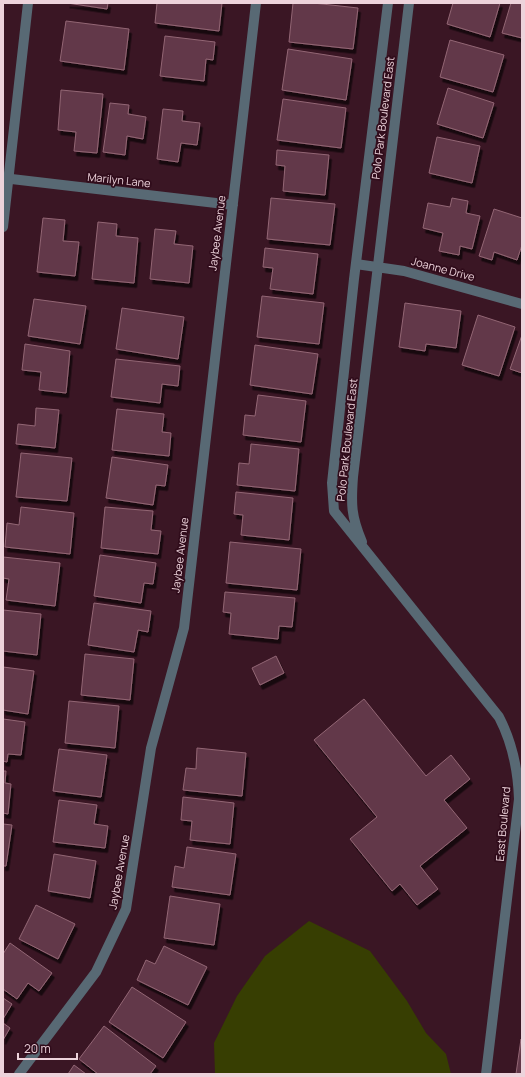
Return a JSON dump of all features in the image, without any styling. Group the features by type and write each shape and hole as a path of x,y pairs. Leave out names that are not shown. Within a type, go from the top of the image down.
{"street":[{"path":"3,228 6,179 28,3"},
{"name":"Jaybee Avenue","path":"19,1074 96,972 126,909 151,748 184,628 256,3"},
{"name":"Polo Park Boulevard East","path":"367,553 334,511 332,483 356,264 388,3"},
{"name":"Polo Park Boulevard East","path":"367,553 354,522 351,505 352,477 409,3"},
{"name":"Marilyn Lane","path":"6,179 233,204"},
{"name":"Joanne Drive","path":"356,264 404,271 522,304"},
{"name":"East Boulevard","path":"367,553 499,718 513,750 518,777 519,799 486,1074"}],"shaded area":[{"path":"309,921 370,951 407,1001 426,1033 446,1054 451,1074 215,1074 214,1043 237,996 265,956"}],"building":[{"path":"67,3 108,3 107,9"},
{"path":"157,3 222,3 219,31 155,23"},
{"path":"293,3 313,3 358,8 353,49 289,42"},
{"path":"453,3 500,3 490,37 447,24"},
{"path":"511,3 522,3 522,38 502,33"},
{"path":"66,21 129,29 124,70 60,61"},
{"path":"165,36 215,42 213,60 206,59 204,81 160,76"},
{"path":"450,40 504,55 493,92 440,77"},
{"path":"288,49 352,59 346,100 282,90"},
{"path":"448,88 494,103 483,138 437,124"},
{"path":"61,90 103,94 97,153 74,151 76,132 58,130"},
{"path":"283,99 346,108 341,148 277,140"},
{"path":"110,103 129,105 128,114 146,117 143,139 127,136 125,155 103,152"},
{"path":"163,109 183,111 182,121 200,123 197,145 181,143 178,162 157,159"},
{"path":"437,137 480,146 472,183 429,173"},
{"path":"277,150 329,155 325,195 283,191 285,166 276,165"},
{"path":"271,198 335,204 330,245 267,239"},
{"path":"452,198 468,201 466,213 480,216 472,249 460,246 459,255 439,251 443,233 423,228 428,203 450,207"},
{"path":"494,209 522,218 522,245 517,260 494,252 492,260 479,256"},
{"path":"43,218 65,220 63,241 79,242 75,276 37,272"},
{"path":"98,222 117,224 116,236 138,238 134,283 92,279"},
{"path":"155,229 176,231 174,244 193,246 189,283 150,279"},
{"path":"265,248 318,254 313,294 270,289 273,268 263,267"},
{"path":"262,296 324,303 319,344 257,337"},
{"path":"34,299 86,306 80,344 28,336"},
{"path":"405,303 461,311 456,348 426,344 425,351 399,347"},
{"path":"122,308 184,317 178,359 116,349"},
{"path":"478,315 515,327 499,376 462,365"},
{"path":"522,335 522,373 510,369"},
{"path":"25,344 70,351 66,393 39,390 41,372 22,370"},
{"path":"255,345 318,354 312,394 250,385"},
{"path":"116,359 180,366 178,386 162,384 160,403 111,397"},
{"path":"258,395 306,401 301,442 243,435 245,415 255,416"},
{"path":"36,408 59,410 55,448 16,444 18,424 35,426"},
{"path":"117,409 164,414 162,432 171,433 169,456 112,450"},
{"path":"251,444 299,449 295,491 237,485 239,463 249,464"},
{"path":"21,453 72,458 67,501 16,497"},
{"path":"112,457 168,465 165,486 156,485 153,505 106,498"},
{"path":"236,492 293,498 289,540 241,535 243,515 234,514"},
{"path":"21,507 74,513 70,554 5,547 7,523 19,525"},
{"path":"105,507 153,511 151,530 161,531 158,554 101,548"},
{"path":"230,542 301,549 297,590 226,583"},
{"path":"100,555 156,563 153,584 144,583 141,603 94,596"},
{"path":"3,557 60,563 55,606 6,600 9,579 3,578"},
{"path":"225,592 295,598 292,627 279,626 278,639 229,634 231,613 223,612"},
{"path":"94,603 151,611 148,632 138,630 134,652 88,645"},
{"path":"3,610 41,614 37,655 3,651"},
{"path":"85,654 134,659 130,700 81,695"},
{"path":"276,656 284,673 260,685 252,668"},
{"path":"3,667 34,671 28,714 3,710"},
{"path":"364,699 426,776 451,755 470,779 444,800 467,828 420,866 438,889 417,905 400,884 392,891 350,839 377,817 314,740"},
{"path":"69,701 119,706 115,748 65,743"},
{"path":"3,719 25,722 21,755 8,754 7,762 3,761"},
{"path":"197,748 246,753 242,796 183,790 186,768 196,769"},
{"path":"59,749 107,755 101,797 53,791"},
{"path":"3,771 6,771 5,783 11,784 8,814 3,813"},
{"path":"183,797 234,803 230,844 190,840 192,821 181,820"},
{"path":"59,800 97,805 94,824 108,826 105,848 53,842"},
{"path":"3,824 12,825 6,866 3,866"},
{"path":"187,847 236,854 230,895 172,887 175,866 184,868"},
{"path":"54,854 96,861 90,898 48,891"},
{"path":"170,896 220,904 214,945 164,938"},
{"path":"36,905 75,924 58,959 19,939"},
{"path":"10,943 52,973 39,991 28,983 17,999 3,989 3,954"},
{"path":"164,946 207,967 188,1005 137,980 146,960 155,964"},
{"path":"132,987 186,1022 163,1058 109,1022"},
{"path":"3,998 12,1004 3,1019"},
{"path":"3,1023 10,1028 3,1040"},
{"path":"104,1026 156,1066 150,1074 98,1074 79,1059"},
{"path":"521,1039 522,1074 516,1074"},
{"path":"74,1065 86,1074 68,1074"}]}
